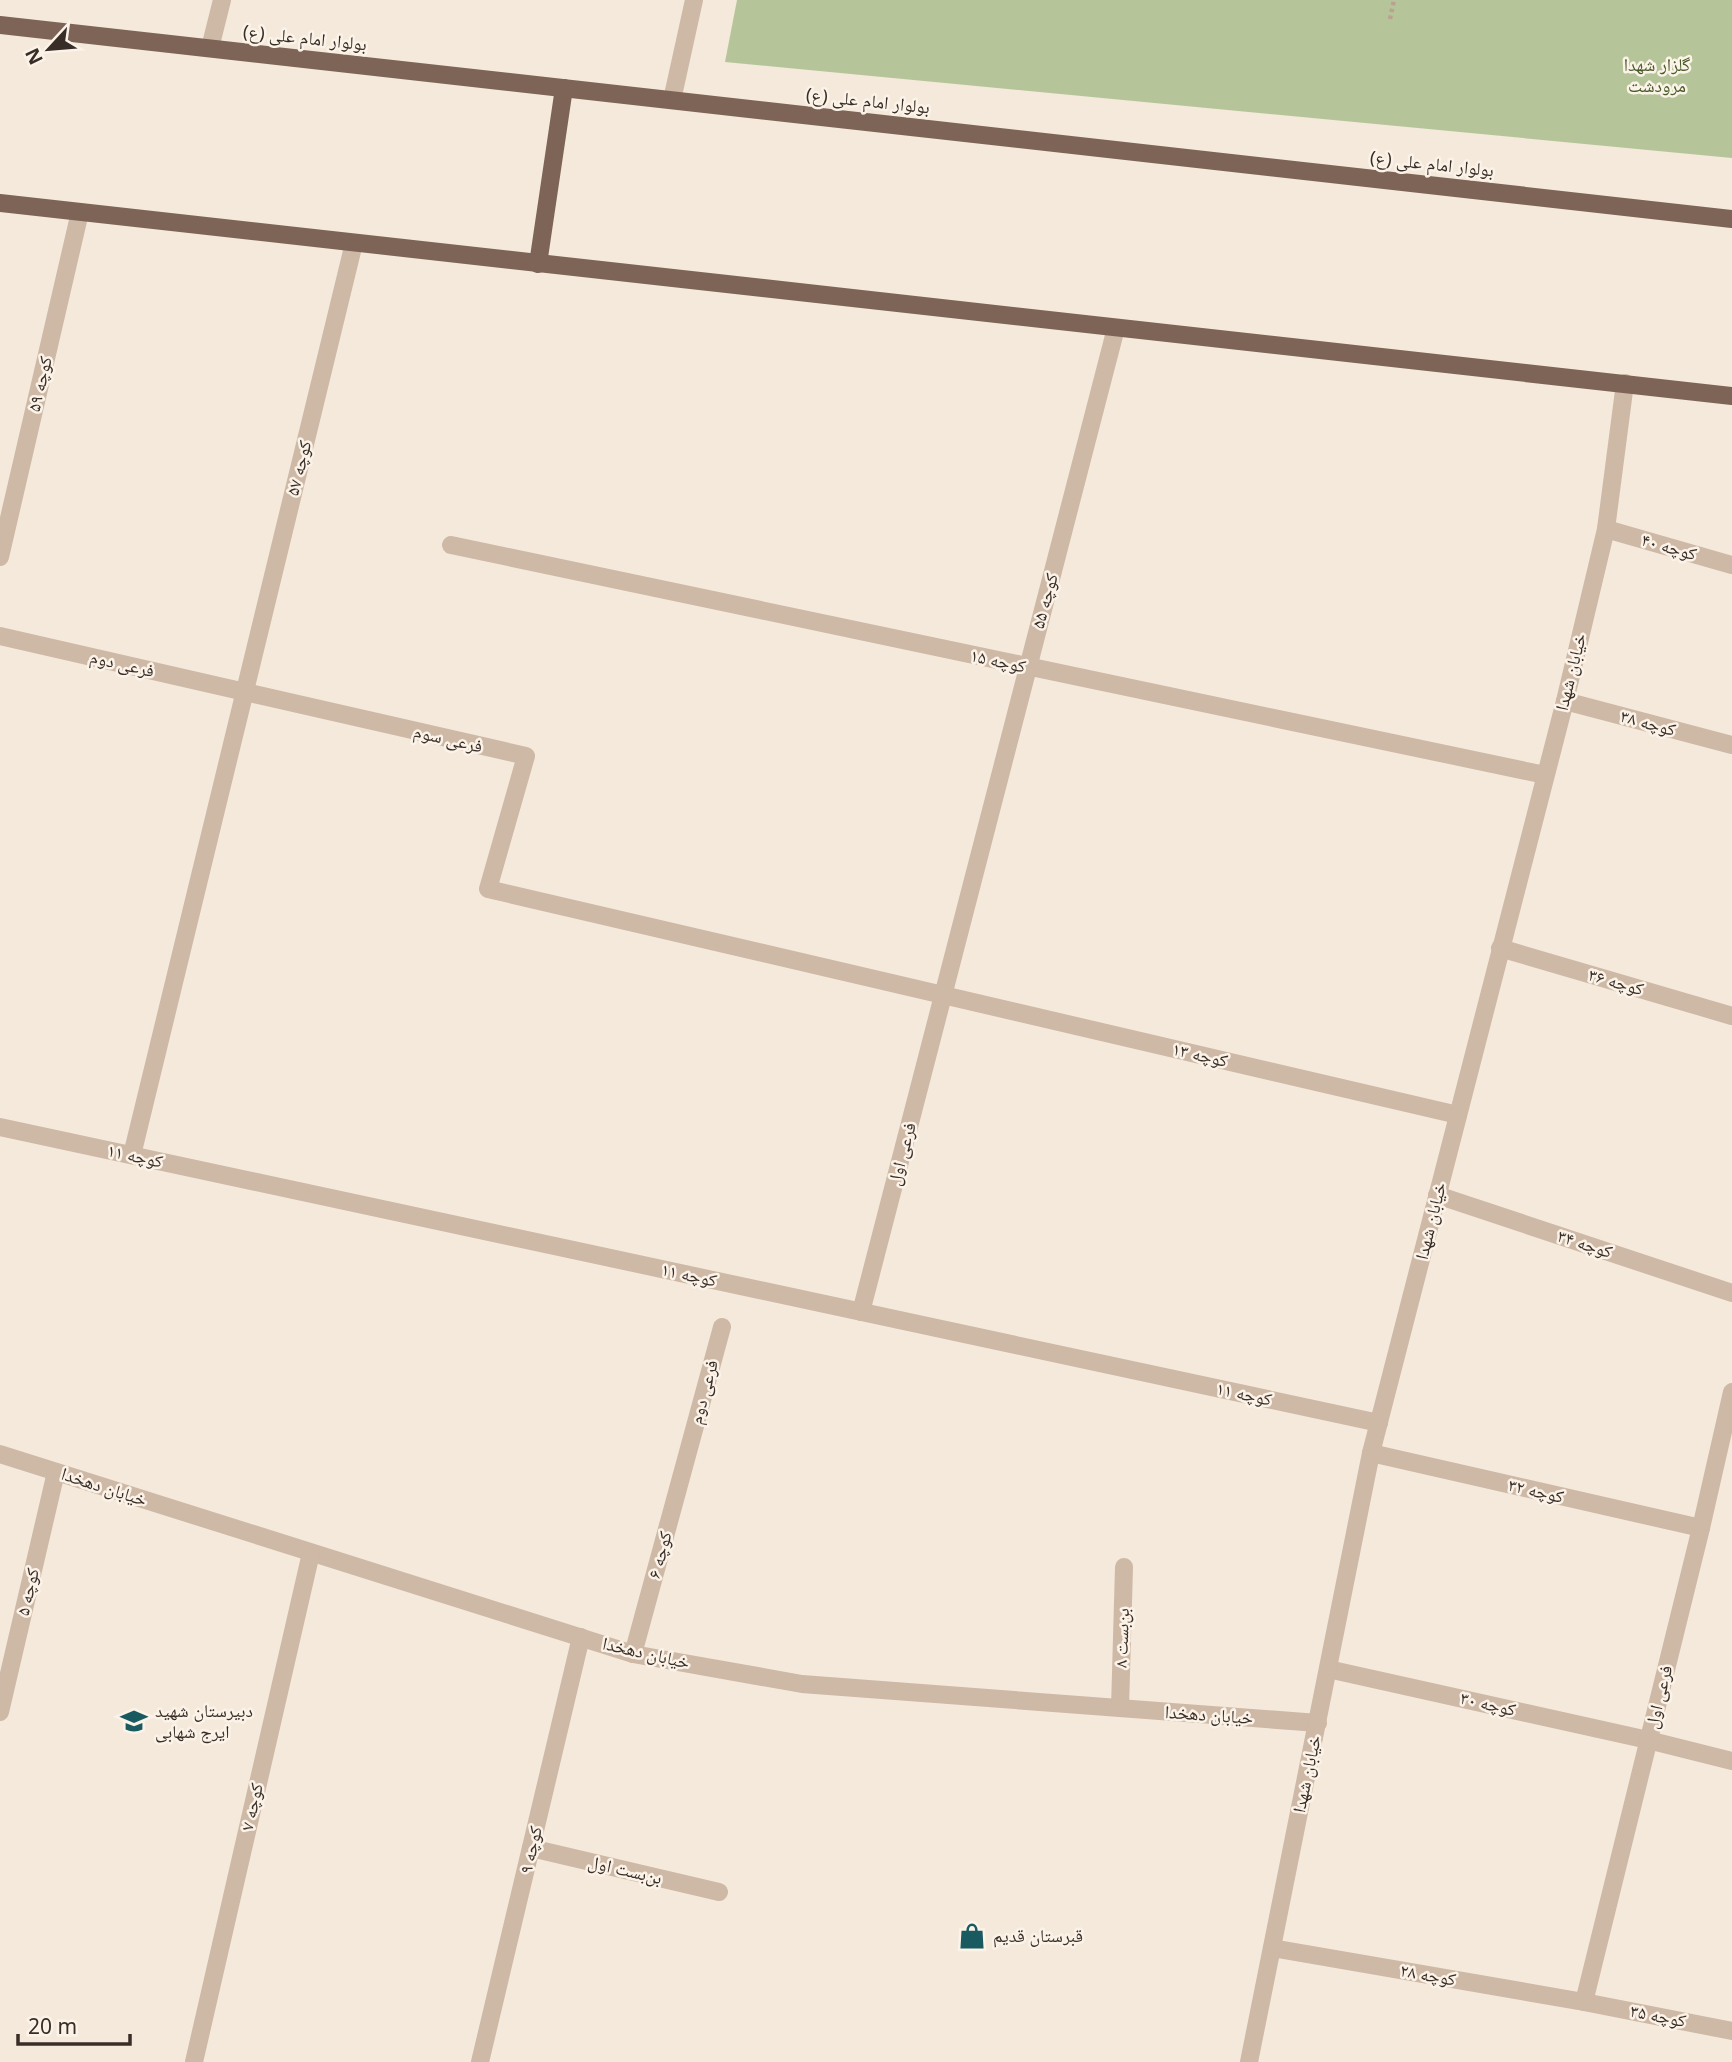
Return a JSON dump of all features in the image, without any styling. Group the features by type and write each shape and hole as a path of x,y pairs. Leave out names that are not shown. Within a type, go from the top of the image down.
{"main road":[{"name":"بولوار امام علی (ع)","path":"0,25 1732,219"},
{"path":"538,264 564,88"},
{"path":"0,203 1732,396"}],"street":[{"path":"210,48 222,0"},
{"path":"672,100 694,0"},
{"name":"کوچه ۵۹","path":"0,556 80,212"},
{"name":"کوچه ۵۷","path":"245,692 354,243"},
{"name":"کوچه ۵۵","path":"943,995 1115,328"},
{"name":"خیابان شهدا","path":"1249,2062 1371,1453 1606,529 1625,383"},
{"name":"کوچه ۴۰","path":"1606,529 1732,565"},
{"name":"کوچه ۱۵","path":"452,545 1545,775"},
{"name":"فرعی دوم","path":"0,636 245,692"},
{"path":"132,1156 245,692"},
{"name":"فرعی سوم","path":"245,692 526,757 488,889 943,995"},
{"name":"کوچه ۳۸","path":"1564,701 1732,746"},
{"name":"کوچه ۳۶","path":"1500,948 1732,1016"},
{"name":"کوچه ۱۳","path":"943,995 1458,1115"},
{"name":"فرعی اول","path":"861,1312 943,995"},
{"name":"کوچه ۱۱","path":"0,1127 1379,1423"},
{"name":"کوچه ۳۴","path":"1437,1195 1732,1293"},
{"name":"فرعی دوم","path":"687,1457 722,1327"},
{"name":"فرعی اول","path":"1584,2002 1732,1392"},
{"name":"کوچه ۳۲","path":"1371,1453 1701,1528"},
{"name":"خیابان دهخدا","path":"0,1454 634,1654 802,1684 1318,1723"},
{"name":"کوچه ۶","path":"634,1654 687,1457"},
{"name":"کوچه ۵","path":"0,1712 56,1472"},
{"name":"کوچه ۷","path":"194,2062 312,1553"},
{"name":"بن‌بست ۸","path":"1119,1708 1124,1567"},
{"name":"کوچه ۹","path":"480,2062 581,1637"},
{"name":"کوچه ۳۰","path":"1328,1669 1732,1761"},
{"name":"بن‌بست اول","path":"531,1848 719,1892"},
{"name":"کوچه ۲۸","path":"1272,1948 1584,2002"},
{"name":"کوچه ۳۵","path":"1584,2002 1732,2031"}],"path":[{"path":"1390,19 1394,0"}],"green space":[{"name":"گلزار شهدا مرودشت","path":"737,0 1732,0 1732,158 725,62"}],"place":[{"name":"دبیرستان شهید ایرج شهابی","path":"134,1721"},
{"name":"قبرستان قدیم","path":"972,1936"}]}
